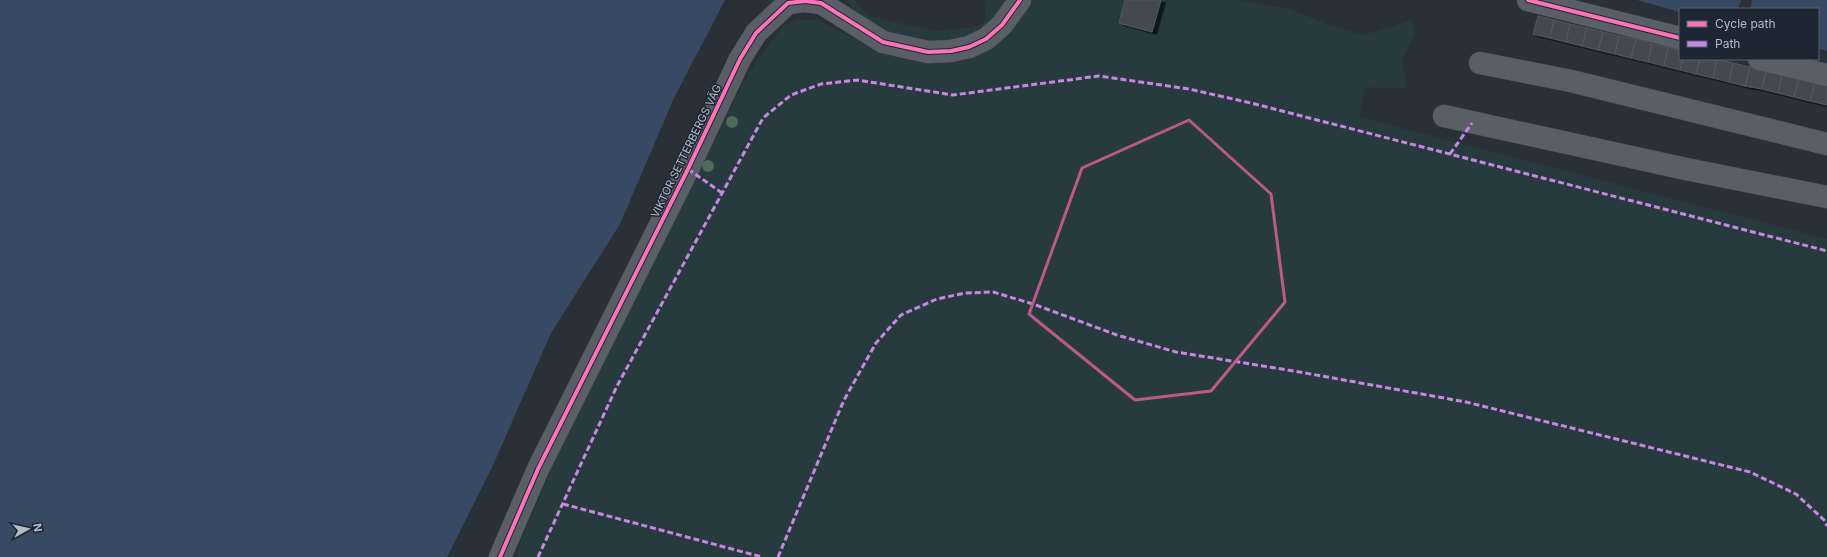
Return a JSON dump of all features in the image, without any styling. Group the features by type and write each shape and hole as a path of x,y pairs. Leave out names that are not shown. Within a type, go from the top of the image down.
{"street":[{"name":"VIKTOR SETTERBERGS VÄG","path":"500,557 538,469 688,169 740,59 756,33 788,3 805,1 821,3 883,42 928,52 951,51 969,47 986,39 1002,25 1020,0"},
{"path":"1528,0 1679,38"},
{"path":"1763,60 1827,75"},
{"path":"1480,62 1571,81 1827,144"},
{"path":"1444,116 1686,170 1827,197"}],"highlighted area":[{"path":"1189,120 1271,194 1285,302 1211,391 1135,400 1029,314 1082,168"}],"green space":[{"path":"847,0 855,0 868,16 936,31 976,27 985,21 985,3 988,0 1007,0 987,25 972,36 956,41 921,43 907,41 877,28 858,15"},
{"path":"1032,0 1239,0 1290,9 1329,25 1364,35 1412,20 1415,34 1402,60 1407,89 1365,87 1359,117 1827,239 1827,557 517,557 519,546 563,441 749,72 783,26 798,20 818,20 882,53 982,51 1009,35"}],"water":[{"path":"0,0 725,0 674,98 620,224 551,333 494,463 447,557 0,557"},
{"path":"1637,0 1827,0 1827,51 1819,48 1819,8 1679,8 1679,12"}],"pier":[{"path":"1741,0 1752,0 1750,8 1738,8"}],"building":[{"path":"1125,0 1161,0 1152,32 1119,23"},
{"path":"1538,16 1554,20 1550,38 1533,34"},
{"path":"1554,20 1570,24 1566,42 1550,38"},
{"path":"1570,24 1587,28 1582,46 1566,42"},
{"path":"1587,28 1603,32 1598,50 1582,46"},
{"path":"1603,32 1619,36 1615,54 1598,50"},
{"path":"1619,36 1636,39 1631,58 1615,54"},
{"path":"1636,39 1652,44 1648,62 1631,58"},
{"path":"1652,44 1668,47 1664,66 1648,62"},
{"path":"1668,47 1679,50 1679,60 1683,60 1680,70 1664,66"},
{"path":"1683,60 1700,60 1696,74 1680,70"},
{"path":"1700,60 1717,60 1713,78 1696,74"},
{"path":"1717,60 1733,63 1729,82 1713,78"},
{"path":"1733,63 1750,67 1745,86 1729,82"},
{"path":"1750,67 1766,71 1762,89 1745,86"},
{"path":"1766,71 1782,75 1778,93 1762,89"},
{"path":"1782,75 1799,79 1794,97 1778,93"},
{"path":"1799,79 1815,83 1810,101 1794,97"},
{"path":"1815,83 1827,86 1827,105 1810,101"}],"marked path":[{"path":"538,557 617,386 763,118 791,95 821,84 857,80 953,95 1099,76 1189,89 1255,104 1827,251"},
{"path":"1450,154 1472,123"},
{"path":"688,169 722,193"},
{"path":"778,557 844,400 876,343 901,315 937,299 965,293 993,292 1033,304 1117,335 1176,352 1294,371 1466,402 1750,472 1796,494 1824,520 1827,526"},
{"path":"563,504 762,557"}],"cycle path":[{"path":"500,557 538,469 688,169 740,59 756,33 788,3 805,1 821,3 883,42 928,52 951,51 969,47 986,39 1002,25 1020,0"},
{"path":"1528,0 1679,38"}]}
